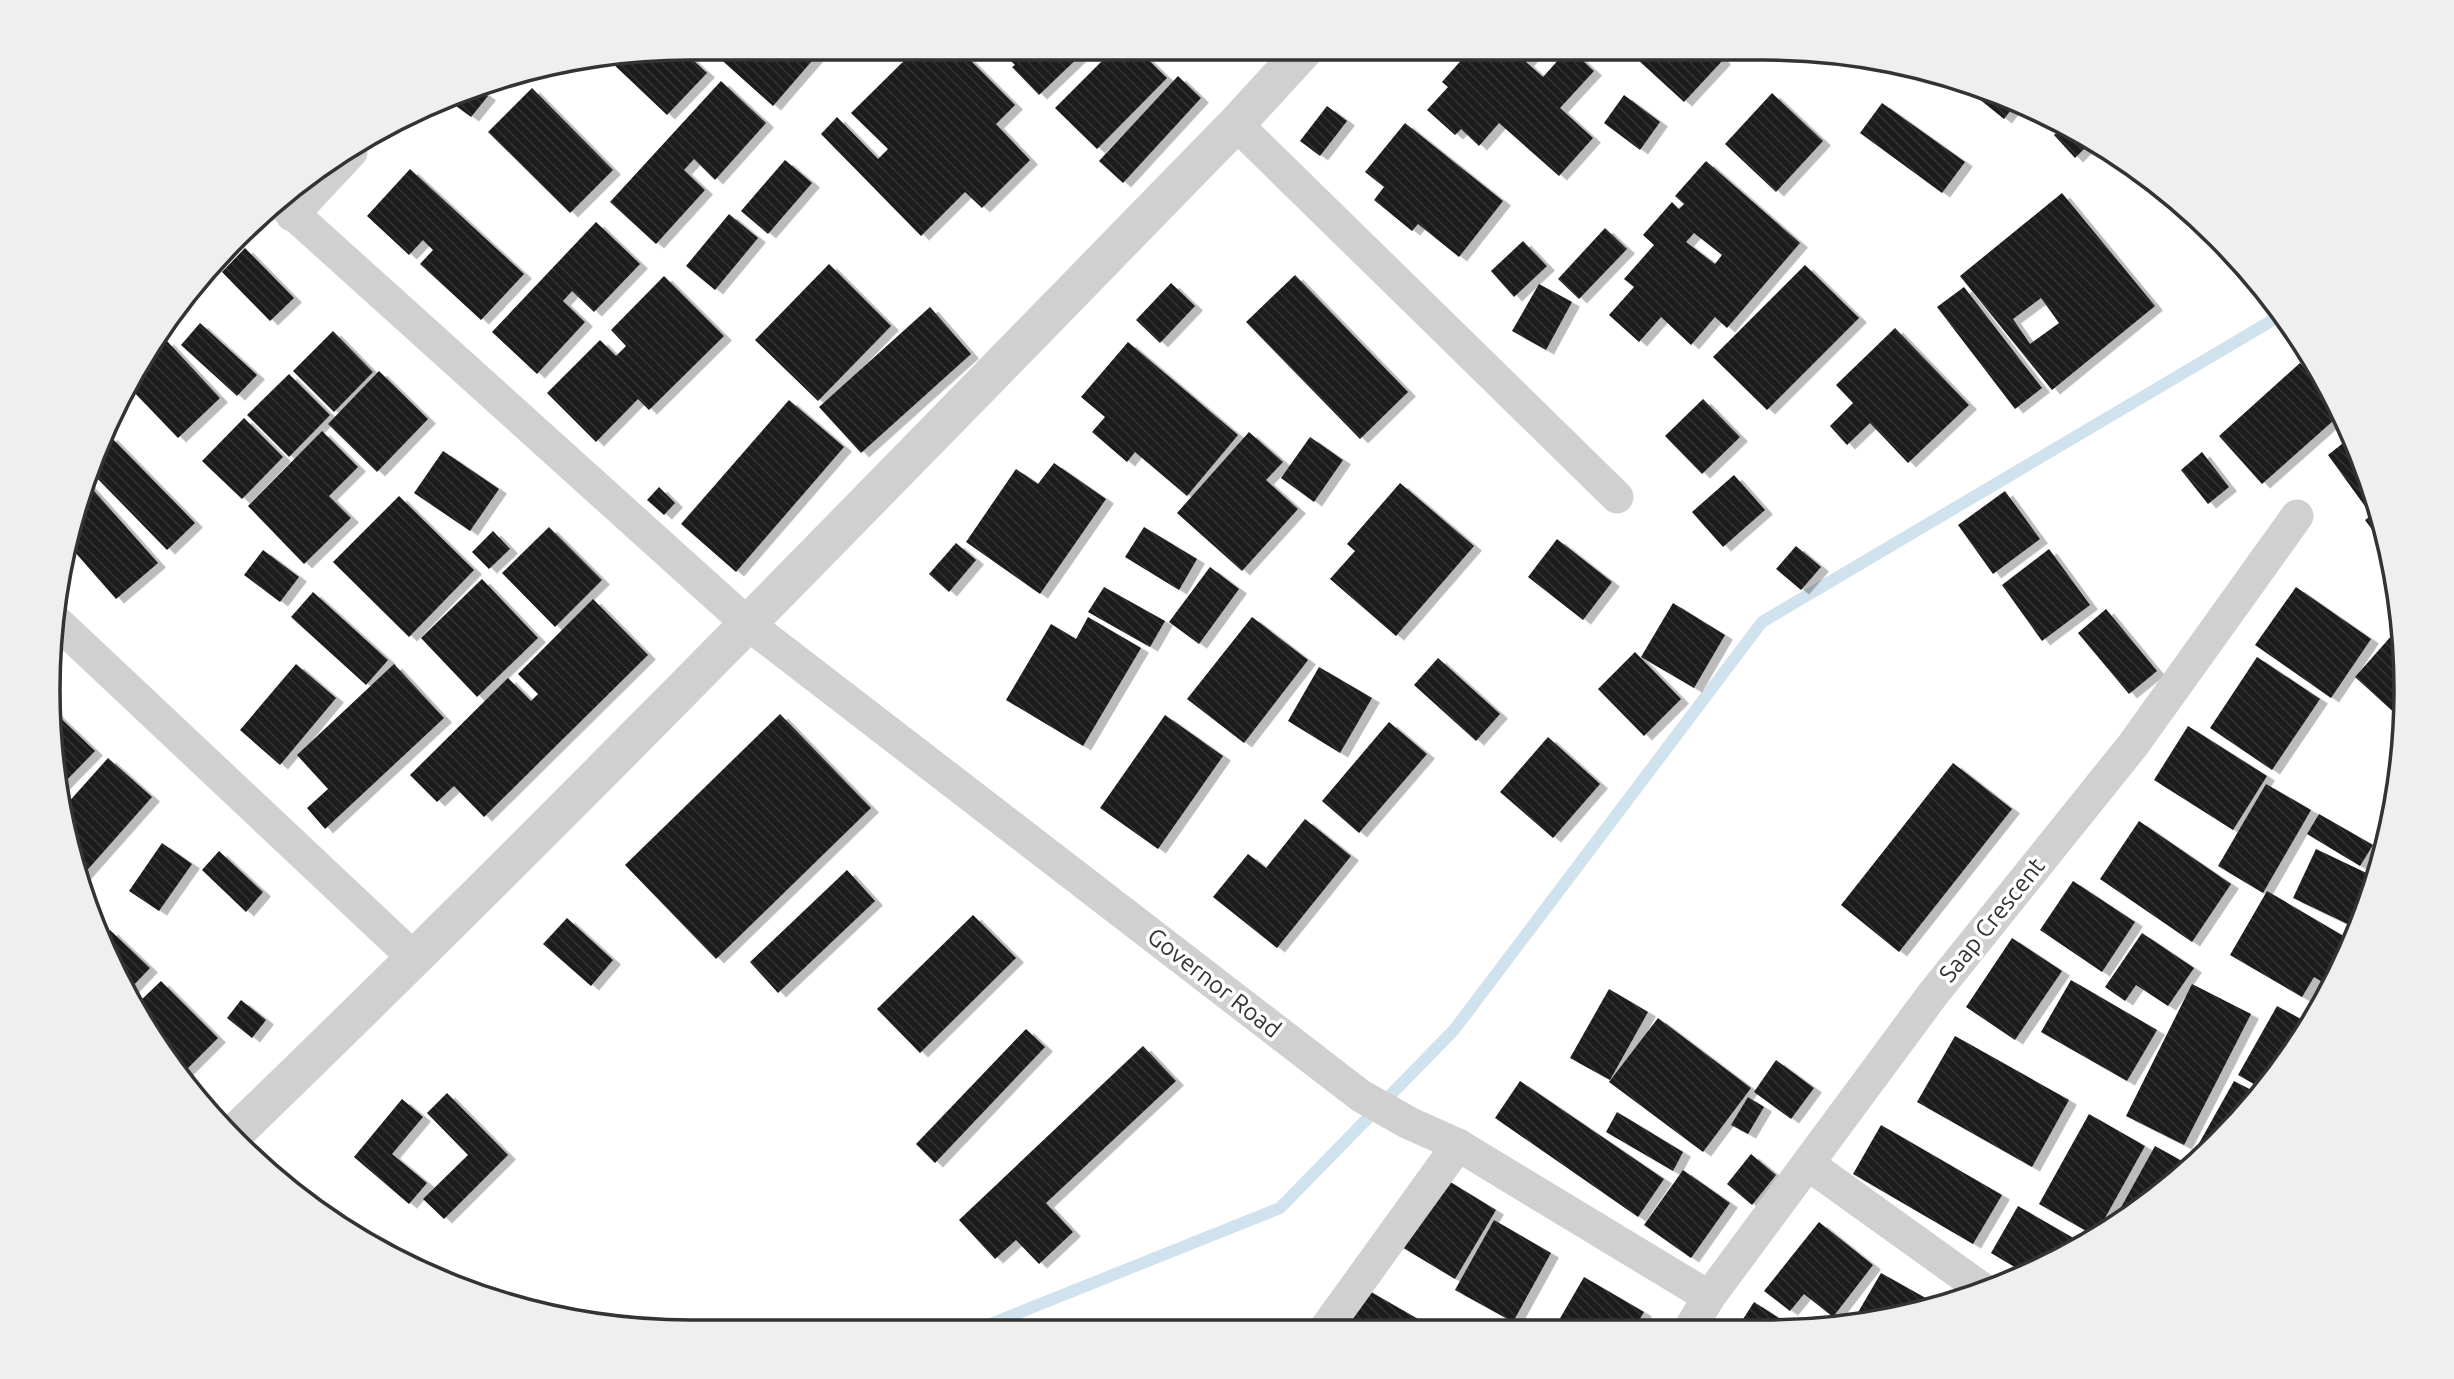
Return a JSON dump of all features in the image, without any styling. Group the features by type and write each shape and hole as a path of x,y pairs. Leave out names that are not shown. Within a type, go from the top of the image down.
{"street":[{"path":"239,1129 415,960 748,624 1236,124 1295,60"},
{"path":"1236,124 1617,497"},
{"path":"286,208 312,186"},
{"name":"Governor Road","path":"286,208 748,624 1361,1096 1409,1123 1458,1145 1709,1297"},
{"name":"Saap Crescent","path":"1695,1320 1709,1297 1933,994 2133,745 2297,516"},
{"path":"63,628 415,960"},
{"path":"1332,1320 1458,1145"},
{"path":"1808,1164 1974,1283"}],"building":[{"path":"693,60 707,73 667,115 614,64"},
{"path":"722,60 813,60 773,106"},
{"path":"905,60 970,60 1015,105 996,124 1030,160 982,208 965,192 921,236 821,134 837,117 878,159 888,149 851,113"},
{"path":"1010,60 1075,60 1039,95 1012,67 1015,65"},
{"path":"1103,60 1148,60 1167,78 1097,149 1055,108"},
{"path":"1461,60 1528,60 1526,62 1543,77 1558,60 1582,60 1594,71 1560,108 1593,138 1559,176 1499,123 1479,146 1461,129 1455,135 1427,110 1448,87 1442,82"},
{"path":"1638,60 1723,60 1684,102"},
{"path":"1178,76 1201,98 1123,183 1099,161"},
{"path":"721,81 766,123 715,180 694,159 684,170 705,190 656,244 610,202"},
{"path":"532,88 613,170 570,213 488,132"},
{"path":"1772,93 1823,141 1776,192 1725,144"},
{"path":"485,94 488,96 471,117 454,105"},
{"path":"1624,95 1660,122 1640,150 1604,123"},
{"path":"1976,96 2011,109 2004,119"},
{"path":"1882,103 1965,162 1942,193 1860,133"},
{"path":"1327,106 1347,121 1320,156 1300,141"},
{"path":"1405,123 1503,201 1459,257 1418,224 1412,231 1374,200 1384,187 1365,172"},
{"path":"2057,132 2086,147 2075,158 2054,135"},
{"path":"785,160 812,183 768,234 741,211"},
{"path":"1706,161 1800,243 1727,328 1715,317 1691,345 1661,317 1639,342 1609,315 1634,287 1624,279 1654,245 1643,235 1672,202 1679,209 1684,204 1675,196","holes":["1694,233 1722,255 1715,264 1686,242"]},
{"path":"410,169 524,274 481,320 420,264 433,250 423,240 409,255 367,216"},
{"path":"2062,193 2155,306 2052,390 1960,276","holes":["2041,298 2059,323 2030,344 2013,319"]},
{"path":"729,214 758,238 715,290 686,266"},
{"path":"596,222 640,264 594,312 572,291 563,301 585,322 537,374 492,332"},
{"path":"1605,228 1627,249 1579,299 1558,279"},
{"path":"1523,241 1547,266 1514,297 1491,271"},
{"path":"245,248 294,298 270,321 222,272"},
{"path":"829,264 891,326 818,401 755,340"},
{"path":"1805,265 1859,318 1767,410 1713,357"},
{"path":"1295,275 1408,392 1360,439 1246,322"},
{"path":"664,276 724,336 649,410 638,399 596,442 547,393 600,340 616,356 626,346 611,330"},
{"path":"1171,283 1195,306 1160,343 1136,320"},
{"path":"1539,284 1572,302 1546,350 1512,331"},
{"path":"1964,287 2042,388 2015,409 1937,307"},
{"path":"930,307 971,354 861,453 819,407"},
{"path":"200,323 257,375 237,396 181,345"},
{"path":"1895,328 1969,405 1908,463 1870,423 1847,445 1830,426 1853,403 1836,385"},
{"path":"333,331 373,372 334,412 293,371"},
{"path":"166,340 220,398 178,438 134,392"},
{"path":"1128,342 1238,435 1187,496 1135,452 1127,462 1092,432 1105,417 1081,397"},
{"path":"2300,363 2310,375 2334,420 2262,484 2219,436"},
{"path":"379,371 428,419 377,472 328,424"},
{"path":"289,374 330,415 289,457 247,415"},
{"path":"1703,399 1740,437 1702,474 1665,436"},
{"path":"789,400 844,447 736,572 681,524"},
{"path":"244,418 283,457 242,499 202,461"},
{"path":"322,431 358,467 329,496 351,518 304,564 248,506"},
{"path":"1249,432 1283,462 1266,480 1298,509 1242,571 1177,513"},
{"path":"1310,437 1343,460 1314,502 1281,478"},
{"path":"112,438 195,523 167,550 96,478"},
{"path":"2344,442 2368,509 2367,509 2328,455"},
{"path":"443,451 499,489 470,531 414,493"},
{"path":"2202,452 2229,487 2208,504 2181,470"},
{"path":"1054,463 1106,499 1040,594 966,542 1016,469 1038,484"},
{"path":"1734,475 1765,510 1723,547 1692,512"},
{"path":"1400,483 1474,546 1396,636 1330,579 1355,551 1347,544"},
{"path":"659,487 675,503 664,515 647,500"},
{"path":"92,489 158,563 116,599 75,552"},
{"path":"2005,491 2040,539 1993,574 1958,525"},
{"path":"399,496 474,570 409,637 333,562"},
{"path":"2370,516 2375,533 2365,520"},
{"path":"549,527 602,580 555,627 502,573"},
{"path":"1144,527 1197,559 1179,590 1125,557"},
{"path":"493,531 510,549 489,569 472,552"},
{"path":"1557,539 1612,582 1583,620 1528,577"},
{"path":"956,543 976,560 949,592 929,574"},
{"path":"1796,546 1821,567 1801,590 1776,569"},
{"path":"2049,549 2090,605 2042,641 2002,585"},
{"path":"263,550 299,577 280,602 244,575"},
{"path":"1210,567 1239,589 1199,644 1169,622"},
{"path":"482,579 538,638 477,697 421,638"},
{"path":"1104,587 1165,621 1150,647 1088,612"},
{"path":"2296,587 2371,639 2331,698 2255,645"},
{"path":"313,592 388,660 366,685 291,617"},
{"path":"593,599 648,655 484,817 454,786 437,802 410,775 508,678 531,701 538,694 518,674"},
{"path":"1673,603 1725,635 1694,688 1641,657"},
{"path":"2106,609 2157,671 2129,694 2078,633"},
{"path":"1088,617 1141,648 1083,746 1006,700 1051,624 1076,639"},
{"path":"1252,617 1308,660 1244,743 1187,699"},
{"path":"2392,635 2393,712 2355,677"},
{"path":"1635,652 1681,699 1644,736 1598,689"},
{"path":"2257,657 2320,699 2272,770 2210,728"},
{"path":"1438,658 1500,714 1476,741 1414,685"},
{"path":"296,664 336,698 280,765 240,730"},
{"path":"394,664 444,718 325,829 307,808 328,789 297,755"},
{"path":"1319,667 1372,698 1340,753 1288,721"},
{"path":"780,714 871,808 716,959 625,865"},
{"path":"1165,715 1223,756 1158,849 1100,808"},
{"path":"61,718 95,751 66,780"},
{"path":"1389,722 1427,754 1359,833 1322,801"},
{"path":"2188,726 2267,776 2233,830 2154,780"},
{"path":"1548,737 1600,784 1553,838 1500,792"},
{"path":"108,758 152,797 87,871 70,801"},
{"path":"1953,763 2012,809 1899,952 1841,905"},
{"path":"2266,784 2311,810 2263,893 2218,866"},
{"path":"2319,814 2373,845 2360,866 2307,834"},
{"path":"1305,819 1351,856 1277,948 1213,897 1248,854 1266,868"},
{"path":"2139,821 2231,884 2192,942 2100,879"},
{"path":"162,843 192,864 159,911 129,891"},
{"path":"2316,849 2367,873 2349,925 2293,898"},
{"path":"219,851 263,892 246,912 202,870"},
{"path":"847,870 875,901 778,993 750,962"},
{"path":"2073,881 2135,922 2102,972 2040,930"},
{"path":"2267,891 2344,937 2322,982 2314,977 2302,997 2230,955"},
{"path":"973,915 1016,958 920,1053 877,1009"},
{"path":"567,918 613,960 591,986 543,944"},
{"path":"110,930 150,968 134,985 124,968 108,932"},
{"path":"2142,933 2194,968 2168,1006 2136,985 2125,1001 2105,987"},
{"path":"2012,938 2062,971 2015,1040 1966,1007"},
{"path":"2071,980 2157,1030 2127,1081 2041,1032"},
{"path":"161,981 218,1038 187,1069 142,1000"},
{"path":"2192,984 2251,1014 2184,1145 2126,1116"},
{"path":"1609,989 1648,1012 1610,1080 1570,1058"},
{"path":"241,1000 266,1020 252,1038 227,1018"},
{"path":"2277,1006 2301,1019 2255,1084 2238,1075"},
{"path":"1658,1018 1751,1088 1703,1152 1609,1082"},
{"path":"1026,1029 1045,1047 935,1163 916,1144"},
{"path":"1955,1036 2069,1100 2032,1167 1917,1102"},
{"path":"1143,1046 1176,1081 1046,1203 1073,1232 1039,1264 1016,1240 995,1259 959,1220"},
{"path":"1776,1060 1814,1088 1791,1119 1754,1092"},
{"path":"1520,1081 1664,1179 1638,1217 1495,1118"},
{"path":"2234,1081 2251,1090 2238,1105 2197,1147"},
{"path":"447,1093 508,1155 444,1219 423,1199 468,1155 427,1113"},
{"path":"1748,1097 1764,1107 1748,1134 1731,1125"},
{"path":"402,1099 423,1117 392,1154 427,1183 409,1204 354,1157"},
{"path":"1617,1112 1683,1152 1673,1171 1606,1132"},
{"path":"2089,1114 2145,1146 2104,1220 2086,1231 2039,1204"},
{"path":"1881,1125 2002,1195 1973,1244 1853,1174"},
{"path":"2155,1146 2182,1161 2148,1189 2120,1209"},
{"path":"1751,1154 1776,1175 1752,1205 1727,1184"},
{"path":"1683,1170 1730,1203 1691,1258 1644,1225"},
{"path":"1442,1177 1496,1210 1455,1279 1400,1246"},
{"path":"2018,1206 2074,1238 2016,1268 1991,1253"},
{"path":"1494,1220 1551,1253 1514,1320 1509,1320 1455,1290"},
{"path":"1819,1222 1873,1265 1834,1315 1804,1294 1790,1311 1764,1291"},
{"path":"1881,1273 1926,1298 1887,1307 1858,1312"},
{"path":"1584,1277 1644,1312 1639,1320 1559,1320"},
{"path":"1364,1288 1418,1319 1417,1320 1346,1320"},
{"path":"1754,1302 1781,1319 1764,1320 1742,1320"}],"waterway":[{"path":"1000,1320 1280,1208 1454,1030 1762,622 2274,319"}]}
